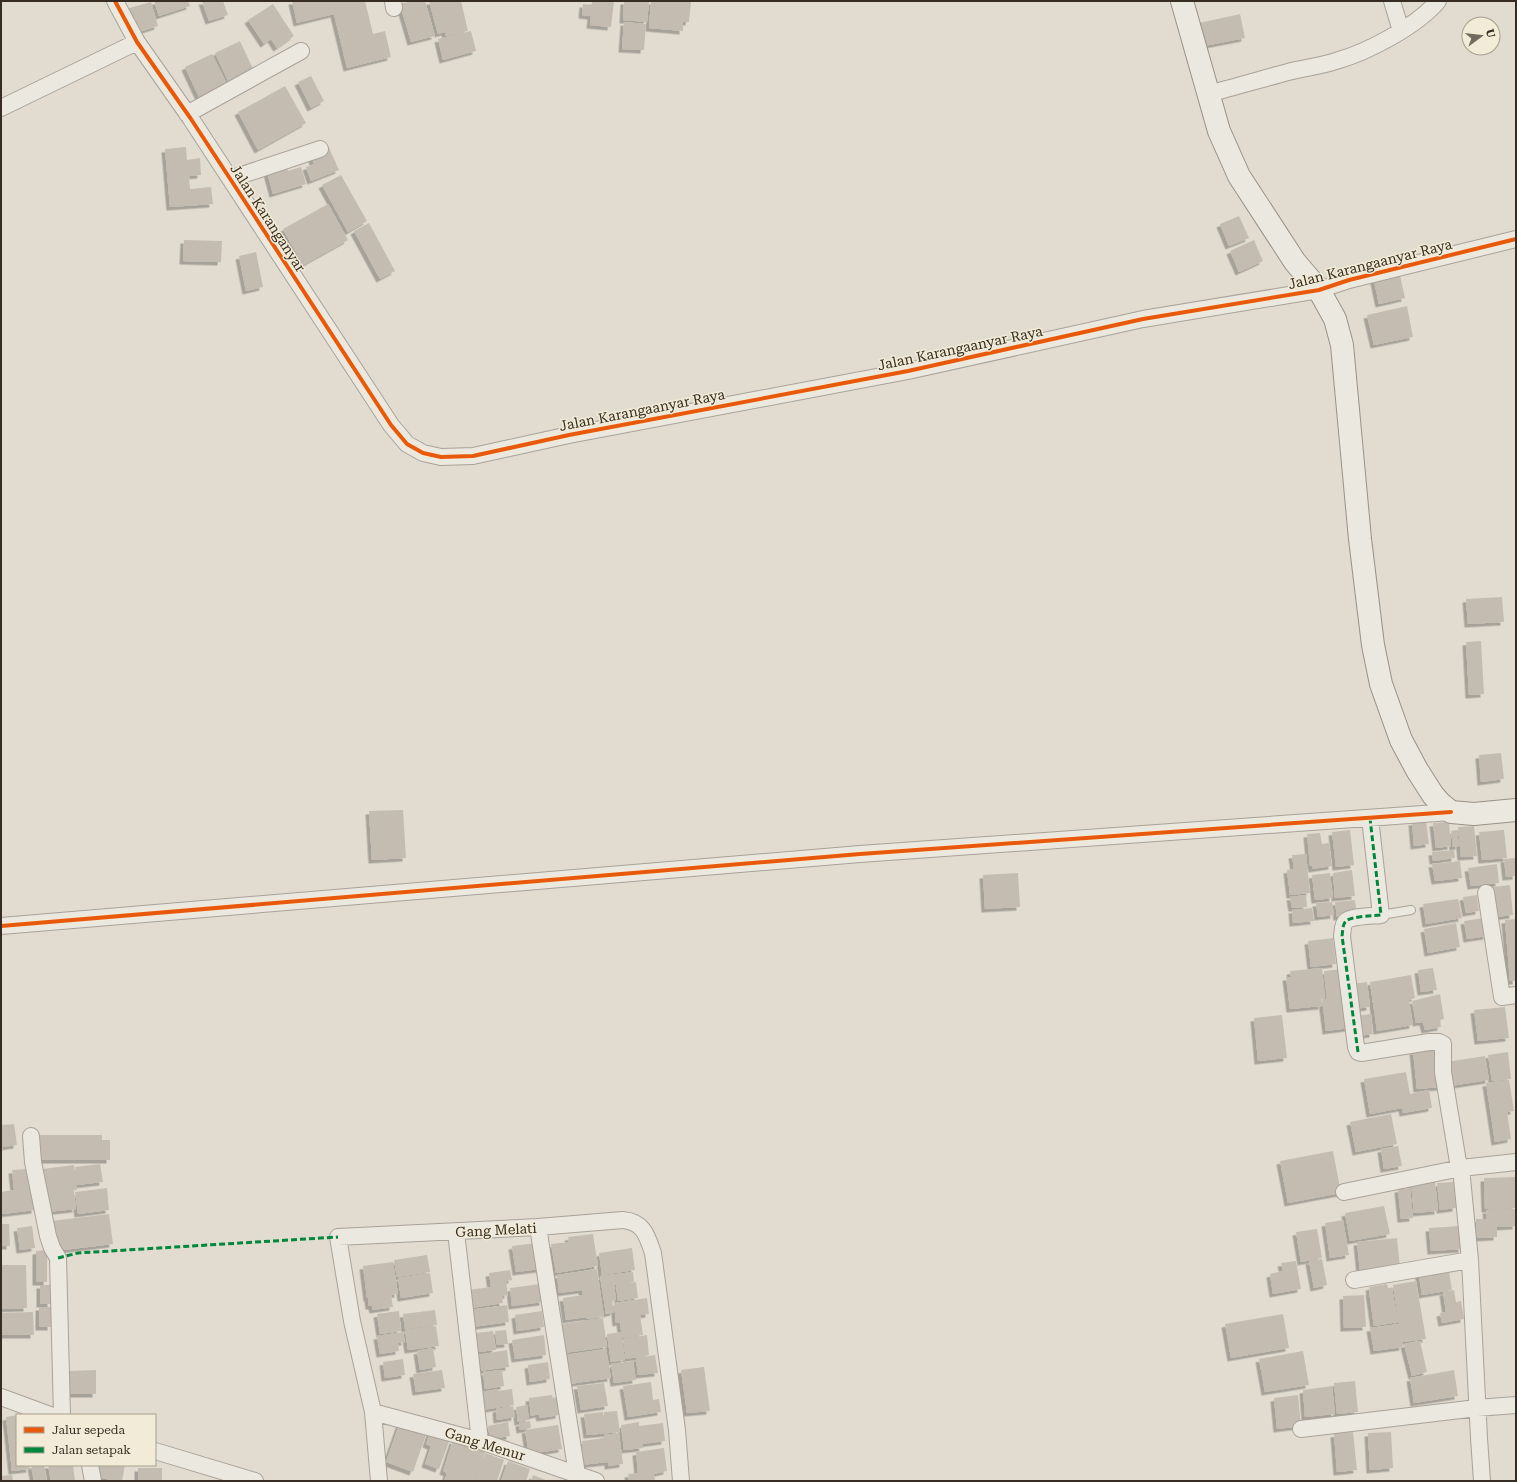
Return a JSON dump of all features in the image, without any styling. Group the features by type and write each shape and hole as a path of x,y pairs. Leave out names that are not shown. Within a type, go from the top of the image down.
{"main road":[{"path":"1182,1 1219,131 1239,176 1295,262 1319,290 1335,319 1342,345 1360,539 1373,645 1382,684 1401,740 1417,770 1433,795 1451,812 1474,814 1516,810"}],"street":[{"name":"Jalan Karanganyar","path":"115,1 137,42 230,179 391,426 407,444"},
{"path":"1392,1 1401,31"},
{"path":"1208,94 1337,61 1376,45 1401,31 1416,22 1438,1"},
{"path":"1,108 137,42"},
{"path":"187,114 301,51"},
{"path":"230,179 320,150"},
{"name":"Jalan Karangaanyar Raya","path":"407,444 423,453 441,457 473,456 569,435 908,371 1143,319 1319,290 1349,280 1516,240"},
{"path":"1,926 852,855 1451,812"},
{"path":"1370,818 1381,914 1353,918 1347,921 1343,926 1342,936 1356,1047 1358,1052 1361,1053 1429,1042 1439,1042 1443,1044 1443,1072 1460,1168 1470,1260 1482,1481"},
{"path":"1486,894 1502,997 1516,995"},
{"path":"31,1136 34,1168 46,1230 52,1248 58,1258 62,1414"},
{"path":"1344,1192 1460,1168 1516,1162"},
{"name":"Gang Melati","path":"379,1481 373,1412 352,1321 338,1237 456,1232 627,1220 640,1225 647,1237 653,1253 677,1430 681,1481"},
{"path":"538,1227 577,1474"},
{"path":"456,1232 480,1441"},
{"path":"1354,1280 1470,1260"},
{"path":"1,1398 47,1414"},
{"path":"1301,1429 1478,1408 1516,1405"},
{"name":"Gang Menur","path":"373,1412 480,1441 596,1481"},
{"path":"156,1450 255,1481"},
{"path":"90,1466 93,1481"}],"lane":[{"path":"1381,914 1411,910"}],"building":[{"path":"154,1 188,1 190,6 159,16"},
{"path":"202,1 223,1 228,15 209,21"},
{"path":"292,1 365,1 373,34 385,31 391,57 347,68 334,14 297,23"},
{"path":"412,1 425,1 435,36 411,42 400,4"},
{"path":"429,1 461,1 468,31 446,36 445,32 438,34"},
{"path":"592,1 614,1 611,27 590,25 591,16 582,15 583,4 592,5"},
{"path":"624,1 649,1 647,22 623,20"},
{"path":"651,1 691,2 689,22 683,22 683,31 649,28"},
{"path":"151,2 158,26 136,33 129,8"},
{"path":"273,4 294,36 277,48 271,39 264,44 248,20"},
{"path":"1240,14 1245,38 1204,46 1199,23"},
{"path":"624,22 646,24 644,50 622,49"},
{"path":"471,31 476,51 443,60 438,39"},
{"path":"240,41 254,71 229,83 215,53"},
{"path":"212,54 227,84 199,97 185,67"},
{"path":"311,76 324,101 311,108 298,82"},
{"path":"285,86 306,123 258,150 238,112"},
{"path":"186,147 187,160 200,158 201,175 189,176 190,189 211,187 213,204 170,207 165,149"},
{"path":"329,148 339,170 311,181 306,167 314,164 311,156"},
{"path":"286,163 288,171 301,167 306,184 273,194 266,168"},
{"path":"341,175 367,221 348,232 322,185"},
{"path":"328,204 348,240 303,265 283,229"},
{"path":"1239,216 1249,238 1229,246 1220,224"},
{"path":"369,223 395,271 380,279 354,231"},
{"path":"184,240 222,241 221,262 183,261"},
{"path":"1254,240 1263,261 1239,272 1230,251"},
{"path":"256,252 263,287 246,291 239,256"},
{"path":"1399,271 1405,298 1379,304 1373,276"},
{"path":"1407,306 1413,337 1374,345 1367,315"},
{"path":"1502,597 1504,622 1468,624 1466,599"},
{"path":"1481,641 1484,694 1469,695 1466,642"},
{"path":"1501,753 1504,779 1481,782 1479,755"},
{"path":"403,810 406,858 372,860 369,811"},
{"path":"1426,821 1429,844 1414,846 1412,822"},
{"path":"1449,822 1451,846 1436,848 1433,823"},
{"path":"1474,826 1477,856 1461,857 1458,827"},
{"path":"1350,830 1354,865 1336,867 1332,832"},
{"path":"1457,830 1459,846 1453,847 1451,831"},
{"path":"1504,830 1507,858 1482,860 1479,832"},
{"path":"1320,833 1322,844 1329,843 1332,866 1312,869 1312,866 1310,866 1307,834"},
{"path":"1454,850 1455,858 1433,861 1432,852"},
{"path":"1306,854 1310,893 1290,895 1287,870 1294,869 1292,855"},
{"path":"1516,858 1516,876 1506,877 1504,859"},
{"path":"1460,861 1462,878 1435,881 1432,864"},
{"path":"1497,864 1499,883 1471,886 1468,868"},
{"path":"1352,870 1355,896 1335,898 1333,873"},
{"path":"1018,873 1020,907 985,909 983,875"},
{"path":"1330,873 1333,898 1315,900 1312,875"},
{"path":"1510,885 1513,915 1496,917 1493,887"},
{"path":"1306,895 1307,907 1292,908 1290,897"},
{"path":"1477,895 1479,911 1466,913 1463,897"},
{"path":"1458,899 1462,918 1426,924 1423,904"},
{"path":"1355,900 1357,915 1337,917 1335,902"},
{"path":"1332,902 1334,915 1318,917 1316,903"},
{"path":"1312,908 1314,921 1293,923 1292,910"},
{"path":"1484,918 1487,936 1467,939 1464,921"},
{"path":"1516,919 1516,981 1510,981 1505,920"},
{"path":"1456,923 1460,947 1428,953 1424,929"},
{"path":"1333,938 1336,964 1311,967 1308,941"},
{"path":"1322,968 1325,998 1321,999 1322,1006 1290,1009 1286,977 1291,977 1290,971"},
{"path":"1433,968 1437,990 1421,992 1418,970"},
{"path":"1342,969 1349,1028 1326,1031 1322,999 1327,999 1324,971"},
{"path":"1411,975 1415,998 1409,1000 1413,1025 1377,1031 1370,982"},
{"path":"1367,982 1370,1007 1354,1009 1351,984"},
{"path":"1440,994 1444,1019 1440,1020 1441,1027 1425,1030 1423,1022 1416,1023 1412,1001"},
{"path":"1505,1007 1509,1038 1478,1041 1474,1010"},
{"path":"1371,1014 1373,1034 1358,1036 1355,1016"},
{"path":"1282,1015 1287,1058 1258,1061 1254,1018"},
{"path":"1437,1048 1441,1087 1417,1089 1413,1051"},
{"path":"1508,1052 1511,1079 1492,1081 1488,1055"},
{"path":"1485,1056 1489,1080 1450,1086 1446,1062"},
{"path":"1406,1072 1410,1094 1429,1090 1432,1108 1403,1113 1402,1108 1370,1114 1364,1079"},
{"path":"1509,1080 1514,1111 1507,1112 1511,1139 1495,1142 1486,1083"},
{"path":"1391,1114 1397,1144 1356,1152 1350,1122"},
{"path":"14,1124 17,1145 3,1147 3,1151 1,1151 1,1125"},
{"path":"37,1135 102,1135 102,1140 110,1140 110,1160 37,1160"},
{"path":"1398,1146 1402,1166 1384,1169 1381,1149"},
{"path":"1333,1151 1341,1193 1288,1203 1280,1161"},
{"path":"100,1164 103,1182 77,1185 75,1167"},
{"path":"74,1165 77,1190 46,1194 43,1169"},
{"path":"27,1169 29,1188 33,1188 35,1210 2,1214 1,1192 14,1190 12,1170"},
{"path":"1516,1177 1516,1208 1485,1209 1484,1178"},
{"path":"1435,1181 1438,1211 1414,1213 1411,1183"},
{"path":"1454,1182 1456,1208 1440,1210 1437,1183"},
{"path":"107,1188 109,1210 78,1214 75,1192"},
{"path":"1410,1188 1413,1218 1401,1219 1398,1189"},
{"path":"74,1191 76,1209 47,1212 45,1195"},
{"path":"1384,1206 1390,1234 1350,1241 1345,1213"},
{"path":"1516,1209 1516,1226 1497,1227 1497,1237 1476,1238 1476,1219 1487,1219 1486,1210"},
{"path":"109,1214 113,1244 55,1251 51,1221"},
{"path":"1343,1220 1349,1255 1330,1258 1325,1223"},
{"path":"1,1224 9,1224 10,1246 1,1246"},
{"path":"32,1226 35,1248 20,1250 17,1228"},
{"path":"1460,1226 1462,1249 1431,1251 1429,1228"},
{"path":"1317,1229 1322,1258 1301,1262 1296,1232"},
{"path":"593,1234 598,1266 556,1273 551,1244 569,1242 568,1237"},
{"path":"1397,1238 1400,1267 1360,1271 1357,1242"},
{"path":"536,1243 540,1269 516,1272 512,1246"},
{"path":"632,1248 635,1270 602,1275 599,1253"},
{"path":"47,1250 47,1282 36,1282 36,1251"},
{"path":"427,1255 430,1272 397,1277 394,1260"},
{"path":"1322,1259 1327,1285 1314,1288 1309,1261"},
{"path":"1296,1261 1301,1289 1273,1294 1270,1274 1283,1271 1281,1263"},
{"path":"393,1262 398,1294 391,1295 393,1307 373,1310 372,1306 369,1306 367,1298 363,1266"},
{"path":"1,1265 26,1265 27,1308 1,1309"},
{"path":"1448,1265 1452,1290 1422,1295 1418,1270"},
{"path":"597,1269 604,1317 586,1319 586,1317 566,1320 563,1298 583,1295 582,1290 559,1293 557,1275"},
{"path":"510,1270 512,1280 506,1281 508,1295 502,1296 503,1303 471,1308 469,1290 491,1287 489,1273"},
{"path":"633,1272 634,1282 614,1285 616,1300 612,1301 614,1312 606,1314 600,1276"},
{"path":"430,1273 433,1293 401,1298 398,1278"},
{"path":"1416,1281 1426,1339 1402,1342 1403,1347 1374,1351 1370,1328 1399,1324 1393,1285"},
{"path":"636,1282 638,1298 618,1301 616,1285"},
{"path":"540,1284 543,1302 512,1306 510,1288"},
{"path":"1387,1284 1388,1288 1392,1288 1398,1322 1374,1326 1369,1287"},
{"path":"40,1285 51,1285 51,1304 40,1304"},
{"path":"1454,1290 1456,1302 1461,1301 1464,1319 1442,1323 1440,1313 1446,1312 1443,1292"},
{"path":"1364,1295 1366,1327 1344,1328 1343,1296"},
{"path":"647,1298 649,1314 640,1315 643,1335 622,1338 620,1322 616,1323 614,1303"},
{"path":"507,1305 509,1322 472,1327 469,1310"},
{"path":"39,1307 51,1307 51,1327 39,1327"},
{"path":"435,1310 437,1325 405,1329 403,1314"},
{"path":"399,1311 401,1331 380,1334 377,1314"},
{"path":"542,1311 544,1327 517,1331 515,1315"},
{"path":"33,1312 34,1335 1,1335 1,1313"},
{"path":"1283,1314 1289,1348 1231,1358 1225,1324"},
{"path":"603,1318 607,1347 564,1353 560,1324"},
{"path":"436,1326 439,1346 408,1350 405,1330"},
{"path":"506,1330 508,1344 497,1345 495,1331"},
{"path":"493,1331 496,1350 478,1352 475,1333"},
{"path":"403,1332 405,1342 398,1343 399,1351 380,1354 377,1336"},
{"path":"621,1332 625,1360 611,1362 607,1334"},
{"path":"544,1335 546,1355 515,1359 512,1340"},
{"path":"647,1335 649,1355 626,1359 623,1339"},
{"path":"1420,1341 1427,1372 1412,1376 1404,1344"},
{"path":"433,1348 436,1367 420,1370 417,1351"},
{"path":"606,1349 611,1378 569,1384 564,1355"},
{"path":"507,1350 509,1367 479,1371 477,1355"},
{"path":"1303,1351 1309,1385 1265,1392 1259,1359"},
{"path":"655,1355 658,1373 638,1375 636,1358"},
{"path":"403,1359 405,1375 385,1378 383,1362"},
{"path":"633,1361 636,1380 614,1383 611,1364"},
{"path":"548,1362 550,1379 530,1382 528,1365"},
{"path":"704,1367 710,1411 687,1413 681,1370"},
{"path":"96,1370 96,1394 68,1394 68,1371"},
{"path":"442,1370 445,1388 416,1392 413,1374"},
{"path":"502,1370 504,1386 485,1389 483,1372"},
{"path":"1454,1370 1458,1396 1414,1403 1410,1378"},
{"path":"1355,1381 1358,1412 1337,1414 1334,1383"},
{"path":"651,1382 653,1400 659,1399 661,1412 628,1417 623,1386"},
{"path":"604,1383 608,1406 581,1410 577,1386"},
{"path":"1332,1386 1335,1414 1305,1417 1303,1390"},
{"path":"498,1389 498,1391 512,1389 514,1405 482,1410 480,1392"},
{"path":"552,1395 553,1398 557,1397 559,1415 540,1418 539,1414 531,1416 529,1398"},
{"path":"1298,1395 1301,1426 1277,1429 1274,1398"},
{"path":"527,1405 529,1420 518,1422 516,1407"},
{"path":"513,1406 515,1417 497,1420 496,1409"},
{"path":"617,1411 620,1432 587,1435 584,1414 603,1412 605,1428 604,1412"},
{"path":"16,1415 16,1466 29,1466 30,1469 12,1471 6,1417"},
{"path":"530,1421 531,1428 520,1430 519,1423"},
{"path":"400,1422 427,1432 413,1472 386,1462"},
{"path":"508,1422 510,1436 490,1439 488,1426"},
{"path":"639,1422 639,1426 663,1423 665,1441 642,1444 643,1448 624,1450 621,1425"},
{"path":"558,1425 562,1449 529,1454 525,1430"},
{"path":"430,1432 450,1439 439,1469 425,1464 431,1446 426,1444"},
{"path":"1353,1432 1357,1470 1337,1472 1334,1434"},
{"path":"1391,1432 1393,1468 1370,1470 1368,1433"},
{"path":"619,1433 623,1464 608,1466 608,1462 581,1465 578,1449 583,1448 582,1441 604,1438 604,1435"},
{"path":"453,1440 485,1452 474,1481 444,1481 447,1473 443,1471"},
{"path":"664,1448 667,1471 654,1474 655,1481 629,1481 628,1474 638,1473 636,1452"},
{"path":"485,1453 504,1460 497,1481 475,1481"},
{"path":"508,1461 530,1469 526,1481 501,1481"},
{"path":"31,1466 44,1466 47,1481 34,1481"},
{"path":"48,1466 73,1466 75,1481 51,1481"},
{"path":"97,1466 125,1466 122,1481 114,1481 95,1476"},
{"path":"138,1468 162,1468 162,1481 138,1481"},
{"path":"12,1475 13,1481 1,1481 1,1476"},
{"path":"533,1475 548,1481 531,1481"}],"marked path":[{"path":"1358,1052 1342,936 1344,924 1349,919 1381,915 1370,818"},
{"path":"58,1258 78,1253 338,1237"}],"cycle path":[{"path":"115,1 137,42 191,119 391,425 407,444 423,453 441,457 473,456 569,435 908,371 1143,319 1319,290 1349,280 1516,239"},
{"path":"1,926 860,854 1451,812"}]}
